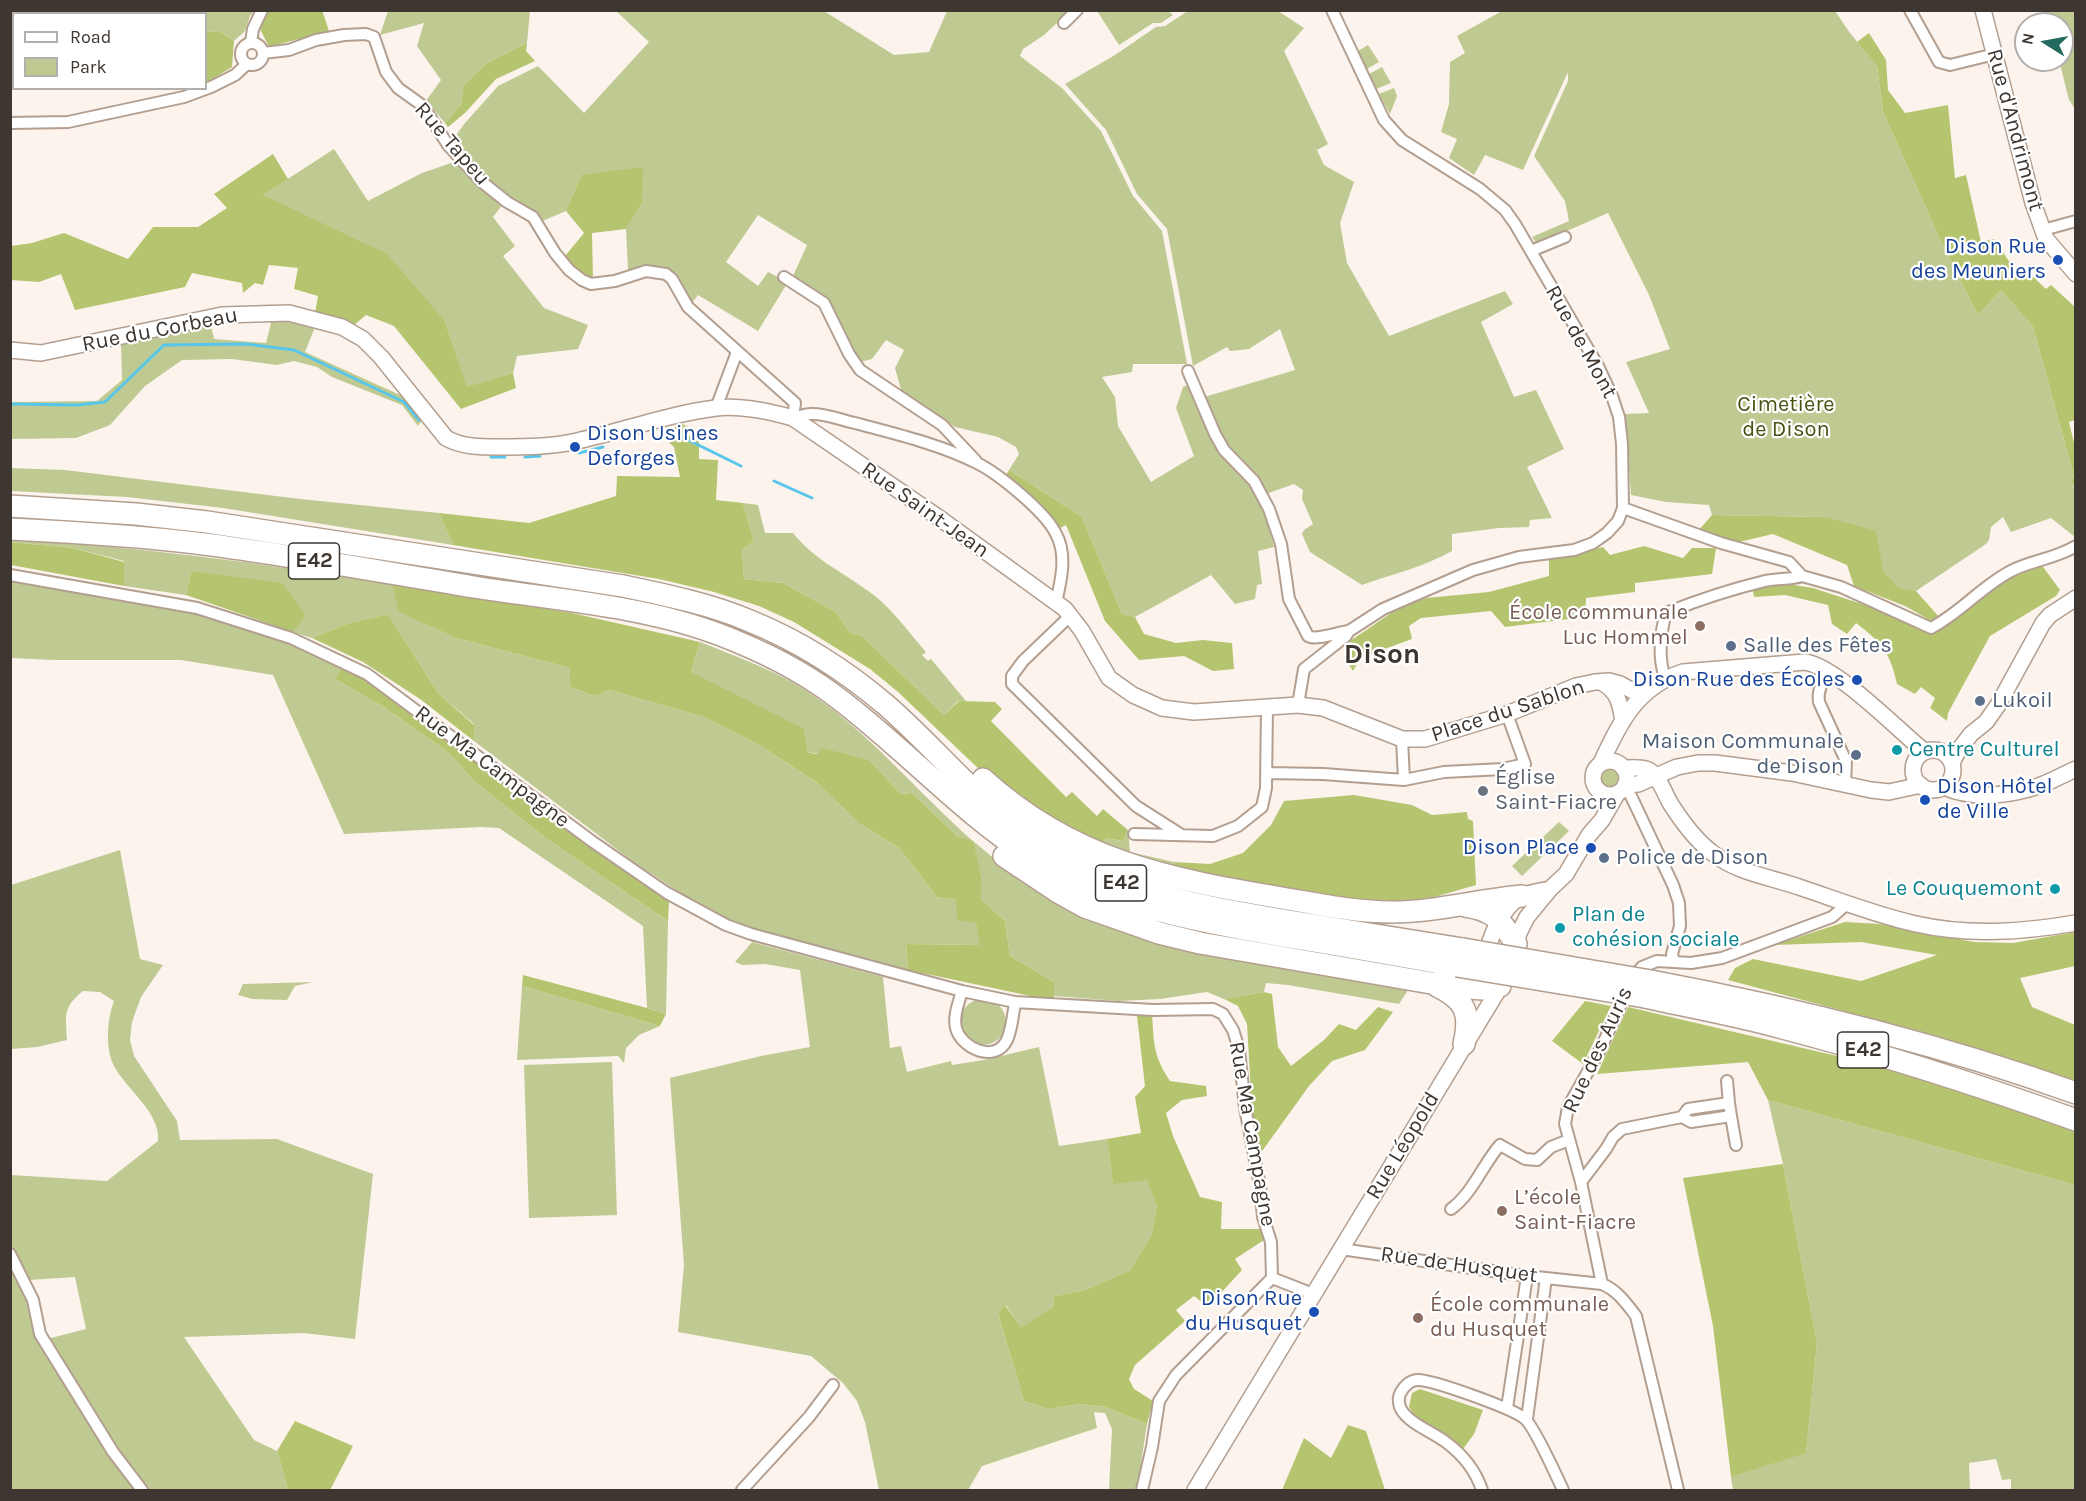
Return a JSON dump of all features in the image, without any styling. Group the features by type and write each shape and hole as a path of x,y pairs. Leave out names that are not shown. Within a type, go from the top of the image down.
{"highway":[{"name":"E42","path":"10,506 136,514 207,522 623,586 672,597 750,620 812,652 886,705 975,791 1014,824 1050,849 1110,879 1138,890 1232,912 1460,958"},
{"name":"E42","path":"10,530 205,544 615,609 704,629 768,655 812,680 839,699 956,801 1007,841 1035,859 1068,877 1136,905 1228,926 1460,958 1648,989 1784,1008 1892,1035 2022,1074 2076,1093"},
{"path":"845,675 896,700 988,783 1029,815 1060,834 1140,869 1210,886 1356,910 1420,911 1522,896"},
{"path":"956,801 964,823 993,848 1058,892 1085,906 1159,933 1200,943 1431,983 1492,987"},
{"path":"1459,905 1487,911 1499,920 1516,944"},
{"path":"1431,983 1452,993 1465,1009 1468,1021 1464,1044"},
{"name":"E42","path":"1648,989 1884,1056 2076,1120"}],"street":[{"path":"251,43 253,28 262,10"},
{"path":"1064,23 1077,10"},
{"name":"Rue de Mont","path":"1332,10 1384,120 1402,141 1480,189 1505,210 1531,251 1598,366 1612,396 1619,417 1622,444 1623,508"},
{"path":"1910,10 1939,63 1950,65 1995,54"},
{"name":"Rue d'Andrimont","path":"1983,10 2034,203 2046,239 2076,274"},
{"name":"Rue Tapeu","path":"263,53 289,50 316,40 344,34 366,34 374,37 386,72 398,88 423,106 448,145 482,182 507,202 533,217 555,254 569,270 591,284 615,281 646,272 666,274 672,279 688,307 795,403 793,418"},
{"path":"251,43 260,46 263,53 261,61 255,65 247,64 243,60 242,51 251,43"},
{"path":"207,87 234,76 247,64"},
{"path":"10,123 68,122 184,97 201,90"},
{"path":"2043,230 2076,221"},
{"path":"1531,251 1565,237"},
{"path":"784,277 824,303 849,354 860,370 942,425 978,463"},
{"name":"Rue du Corbeau","path":"10,350 41,353 222,315 289,313 342,327 363,339 381,357 446,438 455,443 476,447 540,447 575,442 647,422 716,408 734,407 793,418"},
{"path":"716,408 737,352"},
{"path":"1188,371 1224,450 1254,481 1269,509 1281,544 1289,599 1308,636 1315,639 1349,631"},
{"path":"793,418 811,414 827,416 916,441 978,463 1000,477 1043,516 1055,531 1062,547 1062,574 1056,603"},
{"name":"Rue Saint-Jean","path":"793,418 950,526 1071,615"},
{"path":"1298,705 1304,669 1346,636 1349,631 1383,609 1473,570 1519,557 1574,550 1593,543 1618,521 1623,508 1721,543 1789,561 1802,576"},
{"path":"1665,678 1660,659 1666,613 1738,588 1769,580 1802,576 1841,587 1931,627 1940,624 2010,571 2034,561 2052,558 2076,546"},
{"name":"Rue Ma Campagne","path":"10,575 197,608 291,638 367,674 611,855 667,893 726,925 751,934 1015,1002 1153,1010 1213,1009 1223,1014 1233,1030 1239,1049 1245,1108 1260,1186 1263,1217 1271,1242 1272,1278"},
{"path":"1921,785 1889,792 1792,773 1698,763 1677,766 1610,795 1598,791 1593,776 1623,721 1642,696 1665,678 1683,672 1805,662 1817,664 1833,674 1932,752 1950,758 1954,769 1951,779 1944,787 1932,790 1921,785 1916,780 1915,761 1932,752 1971,734 1986,722 1998,705 2043,623 2050,615 2076,598"},
{"path":"1180,834 1136,806 1012,684 1011,676 1023,661 1071,615 1109,678 1133,695 1161,708 1194,712 1298,705 1323,708 1402,740"},
{"path":"1833,674 1819,689 1818,696 1846,761 1845,785"},
{"path":"1600,682 1609,681 1620,684 1642,696"},
{"path":"1600,682 1617,695 1623,721"},
{"name":"Place du Sablon","path":"1404,780 1401,761 1402,740 1425,739 1507,714 1576,686 1600,682"},
{"path":"1134,834 1213,836 1238,826 1262,807 1267,772 1267,708"},
{"path":"1267,772 1404,780 1444,772 1503,769 1525,764 1507,714"},
{"path":"1952,763 1971,734"},
{"path":"1601,763 1616,762 1623,768 1627,779 1626,788 1673,885 1679,903 1680,926 1672,954 1674,962"},
{"path":"1623,768 1646,769 1655,776 1672,806 1704,846 1728,864 1750,873 1918,925 2001,932 2076,923"},
{"path":"1944,787 1953,792 1974,795 2008,792 2033,788 2076,769"},
{"path":"1626,788 1650,790 1672,806"},
{"name":"Rue Léopold","path":"1589,835 1626,788"},
{"name":"Rue Léopold","path":"1196,1491 1464,1044 1479,1009 1492,987 1510,968 1516,944 1527,917 1566,874 1589,835 1596,816 1598,791"},
{"path":"1522,896 1550,889"},
{"name":"Rue Léopold","path":"1492,987 1485,958 1499,920 1522,896"},
{"name":"Rue des Auris","path":"1602,1284 1581,1182 1565,1124 1568,1107 1599,1052 1619,1009 1628,982 1636,972 1649,963 1657,961 1691,963 1722,957 1832,917 1847,904"},
{"path":"962,990 956,1017 958,1035 972,1049 982,1052 1000,1048 1007,1040 1015,1002"},
{"path":"1727,1081 1736,1145"},
{"path":"1682,1118 1688,1109 1729,1103"},
{"path":"1581,1182 1613,1137 1622,1129 1682,1118 1691,1122 1731,1116"},
{"name":"Rue des Auris","path":"1451,1209 1460,1202 1488,1158 1500,1144 1525,1159 1537,1160 1551,1147 1569,1140"},
{"name":"Rue de Husquet","path":"1341,1249 1527,1276 1602,1284"},
{"path":"10,1254 33,1300 40,1334 113,1452 142,1491"},
{"path":"1508,1407 1527,1276"},
{"path":"1142,1491 1159,1401 1176,1375 1272,1278 1313,1294"},
{"path":"1527,1419 1546,1278"},
{"path":"1602,1284 1624,1299 1636,1316 1678,1491"},
{"path":"1482,1491 1474,1472 1448,1443 1414,1423 1401,1411 1398,1402 1401,1393 1411,1381 1419,1380 1508,1407 1527,1419 1563,1491"},
{"path":"742,1491 809,1416 833,1384"}],"green space":[{"path":"322,10 329,31 269,47 260,29 267,11"},
{"path":"11,11 152,12 12,12 11,60"},
{"path":"149,11 254,11 245,31 234,41 221,32 207,31 207,12"},
{"path":"388,11 530,11 527,43 487,63 465,86 461,104 445,123 426,101 441,80 417,46 424,23 380,35"},
{"path":"616,11 824,11 894,55 929,52 947,11 1070,11 1044,35 1023,49 1020,56 1062,88 1101,131 1133,196 1162,231 1187,364 1133,364 1132,372 1102,377 1115,397 1118,426 1151,482 1194,456 1176,408 1183,387 1188,385 1264,510 1274,547 1258,551 1262,584 1257,585 1255,599 1235,604 1211,575 1135,617 1122,614 1082,517 1009,470 1019,454 1016,447 998,437 955,427 902,393 895,368 904,350 886,340 872,359 860,362 824,300 793,276 807,245 758,215 726,262 758,286 768,272 788,282 758,331 698,295 692,303 676,273 662,266 628,270 626,229 642,204 581,175 566,211 540,222 478,170 470,159 451,142 498,86 538,66 584,113 649,42"},
{"path":"1097,11 1168,11 1173,15 1161,23 1153,23 1119,45"},
{"path":"1188,11 1278,11 1304,28 1284,51 1328,144 1317,150 1324,165 1354,182 1340,223 1347,263 1389,336 1505,291 1513,304 1481,322 1514,397 1536,390 1564,449 1527,467 1552,518 1530,520 1529,527 1452,534 1452,551 1419,566 1362,585 1310,552 1302,534 1313,524 1302,499 1303,490 1294,484 1266,494 1226,445 1201,398 1295,370 1280,329 1249,349 1230,351 1227,347 1193,366 1167,229 1137,194 1106,130 1065,84 1115,55 1156,27 1165,26"},
{"name":"Cimetière de Dison","path":"1502,11 1835,11 1877,66 1883,112 1939,237 1978,315 2001,290 2033,327 2074,476 2071,481 2076,501 2075,537 2051,518 2011,532 2003,517 1991,527 1986,544 1916,591 1898,589 1883,570 1826,517 1712,515 1709,505 1666,502 1631,495 1625,414 1649,413 1626,362 1670,349 1649,295 1608,213 1537,244 1532,237 1569,221 1565,201 1534,156 1568,81 1568,72 1523,170 1485,155 1474,175 1449,158 1457,139 1441,132 1449,104 1450,62 1465,53 1457,36"},
{"path":"2075,11 2075,109 2069,100 2062,72 2074,72 2074,12 2045,12"},
{"path":"207,31 221,32 234,41 232,67 207,82"},
{"path":"1869,33 1886,60 1888,90 1905,113 1948,105 1955,178 1966,175 1981,242 1994,239 2021,279 2029,273 2046,289 2051,285 2075,307 2075,420 2069,422 2075,447 2074,487 2071,481 2074,476 2033,327 2001,290 1978,315 1939,237 1883,112 1877,66 1857,42"},
{"path":"527,43 526,51 535,61 496,79 465,113 448,127 445,123 461,104 464,86 487,63"},
{"path":"1368,45 1379,62 1367,69 1358,51"},
{"path":"1382,67 1391,83 1376,89 1369,74"},
{"path":"1394,88 1397,96 1390,114 1379,94"},
{"path":"334,149 368,201 422,173 457,161 503,204 493,217 515,246 503,256 544,308 588,325 578,349 517,356 513,373 467,388 445,321 263,195"},
{"path":"273,154 288,179 263,195 387,254 445,321 467,387 513,373 516,388 461,409 394,326 366,315 353,326 315,313 318,296 294,289 298,268 269,265 263,285 255,283 243,293 242,283 192,273 185,287 75,310 61,274 39,282 11,280 11,246 32,243 64,233 128,259 153,227 198,227 227,208 214,194"},
{"path":"643,167 642,204 626,229 592,233 593,279 580,272 565,256 584,233 566,211 581,175"},
{"path":"272,319 315,327 305,352 409,399 422,420 418,426 402,405 332,377 317,367 294,361 277,365 232,359 182,360 145,386 110,425 76,438 11,439 10,402 97,401 122,380 121,344 211,326 214,339 266,343"},
{"path":"679,422 688,427 688,435 699,442 699,459 718,460 716,500 743,503 754,541 742,550 744,579 783,583 836,612 850,633 862,636 944,715 959,701 995,702 1002,709 991,721 1066,797 1072,792 1097,816 1103,809 1128,830 1123,841 1106,838 1101,845 1060,823 981,771 898,692 870,669 794,622 759,606 659,579 453,545 439,513 529,523 616,496 617,476 680,477 674,447 666,440"},
{"path":"10,468 65,470 300,499 439,513 453,545 223,508 127,497 11,491"},
{"path":"1009,470 1082,517 1122,614 1135,617 1144,634 1176,643 1203,640 1232,643 1234,669 1213,671 1184,656 1139,660 1105,621 1066,525 1058,529 1005,477"},
{"path":"743,503 758,505 765,533 793,533 811,552 882,602 926,652 922,655 928,661 931,659 966,701 958,701 944,715 862,636 850,633 836,612 783,583 744,579 742,550 754,541"},
{"path":"1712,515 1826,517 1876,531 1883,570 1898,588 1916,591 1940,618 1935,623 1905,606 1854,586 1847,565 1773,534 1739,542 1698,531"},
{"path":"10,540 202,557 392,584 400,612 456,638 570,668 570,687 595,696 609,690 704,717 761,746 816,782 860,824 899,848 937,897 956,900 976,923 981,945 906,944 908,970 763,932 718,915 631,860 474,741 474,724 438,693 388,614 349,623 312,638 293,632 306,614 191,571 186,595 124,586 124,561 73,548 11,542"},
{"path":"10,542 73,548 124,562 124,586 11,565"},
{"path":"1644,546 1683,558 1692,548 1716,548 1712,574 1635,583 1635,592 1586,598 1585,617 1505,627 1491,611 1421,618 1409,626 1412,639 1360,658 1353,671 1344,657 1351,650 1350,641 1397,609 1426,598 1489,592 1549,576 1549,560 1603,547 1610,555"},
{"path":"2038,560 2060,590 2056,596 1990,636 1948,713 1947,721 1930,708 1935,698 1921,687 1915,694 1897,684 1884,649 1856,623 1847,634 1832,624 1828,605 1785,595 1754,597 1752,586 1776,582 1813,588 1871,607 1931,634 1989,588"},
{"path":"191,571 282,583 306,615 293,632 186,595"},
{"path":"10,579 171,605 297,643 342,667 335,679 384,707 449,753 475,782 547,839 668,921 666,1014 647,1008 643,926 499,828 344,834 273,675 181,660 11,658"},
{"path":"392,584 572,613 700,642 691,672 804,729 807,752 817,754 822,748 869,760 901,794 912,793 957,836 973,841 981,875 981,899 1005,921 1010,956 1054,982 1054,1001 908,970 906,944 980,945 976,923 957,920 956,900 937,897 899,848 860,824 816,782 761,746 704,717 609,690 595,696 570,687 570,668 456,638 399,612"},
{"path":"388,614 438,693 474,725 474,741 420,699 363,662 312,638 349,623"},
{"path":"700,642 785,678 833,710 875,746 973,841 1046,895 1412,984 1399,1004 1266,983 1264,992 1224,999 1207,992 1160,999 1118,1001 1054,996 1054,982 1010,956 1005,921 981,899 981,875 972,841 957,836 912,793 901,794 869,760 807,752 691,672"},
{"path":"342,667 371,682 669,902 668,921 547,839 475,782 449,753 384,707 335,679"},
{"path":"1610,769 1616,772 1619,778 1616,784 1610,787 1604,784 1601,778 1604,772"},
{"path":"1354,795 1412,805 1432,815 1467,812 1468,819 1473,821 1476,885 1414,903 1373,903 1172,869 1174,862 1210,864 1243,853 1271,825 1284,801"},
{"path":"1559,822 1569,831 1522,876 1512,866"},
{"path":"1128,830 1130,852 1174,862 1172,869 1101,845 1106,838 1123,841"},
{"path":"120,850 140,959 163,965 141,997 132,1022 130,1040 134,1056 177,1121 180,1140 277,1139 373,1174 355,1339 304,1333 184,1337 254,1440 277,1451 288,1490 146,1490 143,1481 115,1447 47,1339 86,1329 75,1277 29,1280 11,1244 11,1175 107,1181 158,1141 154,1121 149,1111 119,1075 111,1059 108,1034 114,1001 100,992 83,991 68,1007 67,1040 37,1047 11,1049 11,885"},
{"path":"1845,922 1880,924 1974,942 2013,943 2075,932 2075,966 2020,978 2032,1007 2075,1025 2075,1083 1919,1031 1728,980 1735,968 1753,959 1861,981 1937,955 1861,942 1774,945"},
{"path":"752,942 883,977 890,1048 901,1046 907,1072 951,1061 952,1065 984,1060 1039,1047 1059,1146 1107,1139 1113,1183 1147,1179 1157,1207 1151,1236 1130,1270 1085,1290 1054,1296 1053,1307 1021,1329 1006,1305 998,1313 1024,1401 1048,1409 1080,1404 1105,1407 1147,1424 1137,1490 1109,1490 1112,1429 1105,1413 1094,1412 1097,1428 982,1466 968,1490 879,1490 865,1422 857,1401 843,1383 811,1356 678,1332 684,1265 670,1078 761,1056 810,1047 800,970 765,964 742,965 735,962"},
{"path":"523,975 666,1014 660,1026 522,986"},
{"path":"313,982 295,986 287,1000 253,999 238,995 243,984"},
{"path":"522,986 660,1026 639,1035 626,1048 624,1063 618,1056 517,1060"},
{"path":"1264,992 1272,994 1278,1047 1291,1066 1324,1040 1339,1024 1356,1030 1378,1007 1393,1012 1365,1050 1332,1061 1309,1086 1260,1154 1253,1129 1247,1024 1238,1006 1224,999"},
{"path":"983,999 999,1006 1006,1022 999,1038 983,1045 967,1038 960,1022 967,1006"},
{"path":"1585,1001 1611,1006 1583,1064 1552,1041"},
{"path":"1628,1007 1888,1068 2063,1125 2075,1130 2075,1185 1768,1100 1748,1062 1597,1074"},
{"path":"1152,1014 1155,1049 1160,1064 1170,1081 1206,1086 1207,1096 1182,1100 1166,1113 1173,1136 1200,1197 1222,1202 1221,1229 1264,1229 1267,1238 1235,1259 1242,1270 1208,1307 1194,1296 1176,1310 1185,1321 1135,1365 1129,1379 1134,1389 1153,1401 1147,1424 1105,1407 1080,1404 1048,1409 1024,1401 998,1313 1005,1305 1021,1328 1053,1307 1054,1296 1085,1290 1130,1270 1151,1236 1157,1207 1147,1180 1113,1184 1107,1139 1141,1133 1135,1097 1145,1086 1137,1016"},
{"path":"612,1062 617,1215 529,1218 524,1065"},
{"path":"1768,1100 2075,1185 2075,1490 2011,1490 2011,1479 2002,1480 1996,1459 1969,1463 1970,1490 1733,1490 1731,1477 1806,1452 1817,1343 1783,1164"},
{"path":"1783,1164 1817,1343 1806,1453 1731,1477 1713,1326 1683,1178"},
{"path":"11,1272 25,1289 34,1327 137,1490 11,1490"},
{"path":"1420,1389 1483,1410 1474,1434 1463,1449 1416,1418 1409,1407 1412,1393"},
{"path":"295,1421 353,1446 330,1490 288,1490 277,1451"},
{"path":"1348,1425 1366,1431 1385,1490 1282,1490 1304,1438 1331,1458"}],"waterway":[{"path":"10,404 77,405 105,402 164,345 246,344 294,350 404,402 419,420"},
{"path":"676,434 741,466"},
{"path":"579,453 603,447"},
{"path":"525,457 540,456"},
{"path":"491,457 505,457"},
{"path":"774,481 812,498"}],"place":[{"name":"Dison Rue des Meuniers","path":"2058,260"},
{"name":"Dison Usines Deforges","path":"575,447"},
{"name":"École communale Luc Hommel","path":"1700,626"},
{"name":"Salle des Fêtes","path":"1731,646"},
{"name":"Dison Rue des Écoles","path":"1857,680"},
{"name":"Lukoil","path":"1980,701"},
{"name":"Centre Culturel","path":"1897,750"},
{"name":"Maison Communale de Dison","path":"1856,755"},
{"name":"Église Saint-Fiacre","path":"1483,791"},
{"name":"Dison Hôtel de Ville","path":"1925,800"},
{"name":"Dison Place","path":"1591,848"},
{"name":"Police de Dison","path":"1604,858"},
{"name":"Le Couquemont","path":"2055,889"},
{"name":"Plan de cohésion sociale","path":"1560,928"},
{"name":"L’école Saint-Fiacre","path":"1502,1211"},
{"name":"Dison Rue du Husquet","path":"1314,1312"},
{"name":"École communale du Husquet","path":"1418,1318"}],"district":[{"name":"Dison","path":"1382,655"}]}
